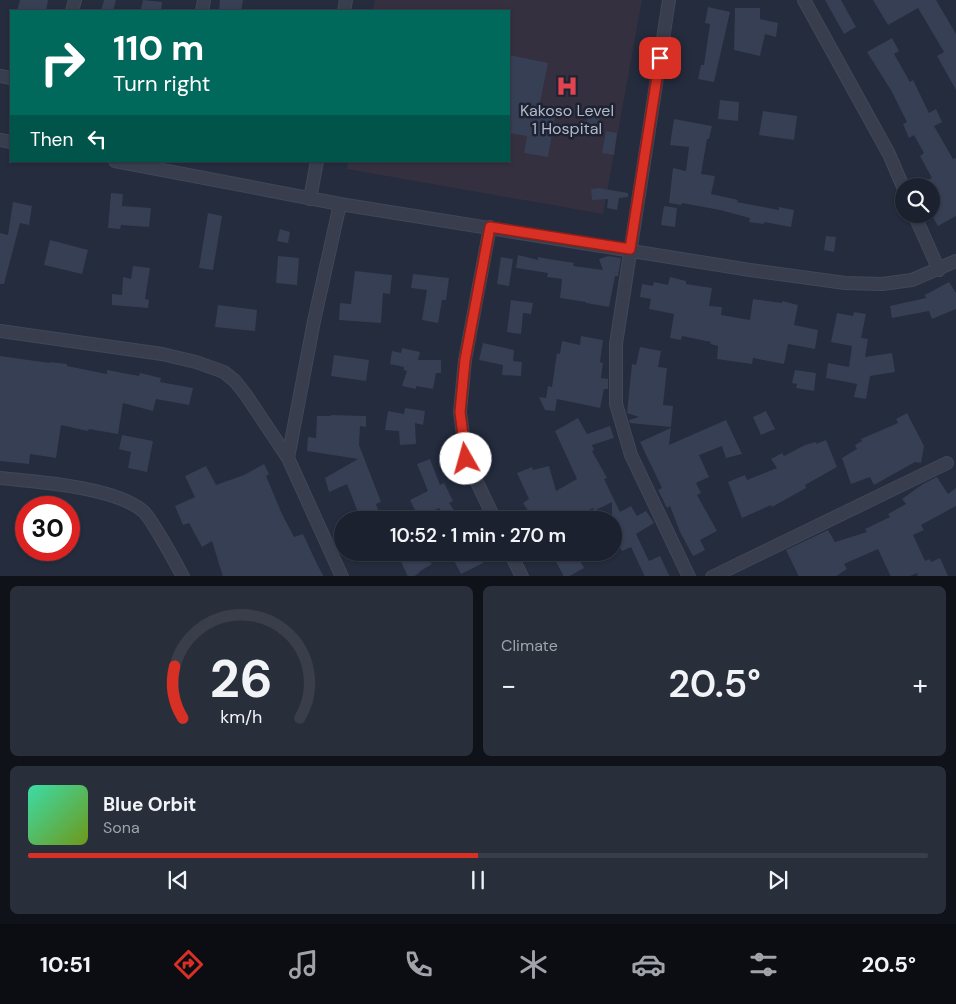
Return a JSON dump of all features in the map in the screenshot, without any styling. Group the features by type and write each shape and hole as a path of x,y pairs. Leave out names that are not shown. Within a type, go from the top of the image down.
{"street":[{"path":"669,0 616,344 616,404 631,455 689,576"},
{"path":"804,0 888,154 899,178"},
{"path":"125,162 174,167 310,199 630,249 750,270 845,283 882,284 912,280 939,270 956,261"},
{"path":"310,199 317,162"},
{"path":"288,458 314,322 340,204"},
{"path":"918,223 939,270"},
{"path":"490,227 465,360 460,412 466,459 491,511"},
{"path":"0,332 162,354 196,362 224,372 235,381 246,395 288,458 342,576"},
{"path":"712,576 947,463"},
{"path":"0,478 99,492 126,500 145,512 182,576"},
{"path":"514,561 522,576"}],"shaded area":[{"name":"Kakoso Level 1 Hospital","path":"375,0 642,0 603,214 347,169 348,162 510,162 510,10 373,10"}],"building":[{"path":"20,0 48,0 46,10 17,10"},
{"path":"104,0 116,0 113,10 101,10"},
{"path":"143,0 162,2 161,10 141,9"},
{"path":"220,0 243,0 241,10 219,10"},
{"path":"825,0 841,0 856,27 844,34"},
{"path":"873,0 936,0 956,34 956,90 937,56 944,52 918,8 888,25"},
{"path":"708,7 730,12 714,82 698,79 701,65 704,65 710,24 705,23"},
{"path":"735,8 760,8 760,19 778,23 776,37 765,34 760,56 734,50"},
{"path":"892,38 899,51 894,54 910,82 913,80 929,113 936,109 942,122 934,126 953,159 956,158 956,216 938,226 936,223 940,223 940,178 932,178 920,156 924,153 914,135 909,138 903,124 907,122 892,92 867,52"},
{"path":"510,55 548,63 538,113 555,116 548,157 524,153 527,136 510,133"},
{"path":"720,100 739,102 738,121 718,119"},
{"path":"763,111 797,116 794,140 759,135"},
{"path":"589,114 600,116 598,128 586,126"},
{"path":"674,119 712,126 709,139 707,139 701,174 715,176 711,194 738,200 737,202 779,210 779,207 794,210 791,227 764,222 764,224 749,222 750,218 720,210 682,203 681,205 669,203 673,168 686,171 689,147 670,145"},
{"path":"606,131 617,133 614,155 602,153"},
{"path":"599,188 628,193 628,197 619,198 617,210 607,208 608,199 592,200 591,189"},
{"path":"111,193 123,194 122,206 151,208 149,227 121,225 120,229 108,228"},
{"path":"13,202 32,206 29,225 20,223 4,284 0,284 0,233 8,235"},
{"path":"664,206 677,208 675,227 661,225"},
{"path":"208,213 222,216 213,270 199,268"},
{"path":"280,229 290,232 288,243 277,241"},
{"path":"826,236 836,237 834,252 824,250"},
{"path":"50,240 88,250 82,274 44,265"},
{"path":"518,255 538,260 538,257 574,263 573,266 603,270 599,259 608,256 621,258 618,276 615,276 609,307 560,298 562,279 547,277 548,273 516,268"},
{"path":"278,256 299,258 297,285 276,283"},
{"path":"501,257 513,259 509,286 497,284"},
{"path":"133,266 150,268 145,299 149,300 148,308 112,305 112,294 122,295 123,277 131,279"},
{"path":"355,271 392,275 390,294 383,293 381,323 339,320 340,303 351,304"},
{"path":"413,274 449,278 446,300 442,300 438,323 422,320 427,290 411,288"},
{"path":"670,277 686,281 686,284 712,288 709,306 722,307 721,315 750,320 753,299 782,303 782,301 798,305 794,325 818,330 815,349 788,344 784,364 753,358 752,364 717,359 718,346 710,344 711,342 682,336 681,340 670,338 674,314 649,309 651,299 640,297 642,284 653,286 654,282 668,285"},
{"path":"949,282 956,293 956,309 932,319 929,311 892,318 890,306 926,298 925,295"},
{"path":"511,300 533,303 531,314 523,313 521,334 507,332"},
{"path":"218,305 257,310 255,331 215,327"},
{"path":"854,312 866,314 861,338 868,339 865,357 892,353 895,372 870,376 866,399 854,397 857,384 826,378 828,363 849,367 852,346 831,342 837,313 853,316"},
{"path":"581,336 603,340 600,362 603,363 601,378 608,379 608,389 604,389 600,408 557,399 555,411 545,410 539,397 546,398 548,386 552,387 557,353 560,354 562,341 580,345"},
{"path":"483,343 514,350 513,361 522,362 521,376 502,375 503,365 479,360"},
{"path":"640,347 661,351 658,367 667,368 663,405 673,406 671,427 630,423 629,420 639,417 627,413 632,364 636,365"},
{"path":"402,348 420,352 418,360 441,360 441,373 436,373 433,389 416,386 416,389 402,386 407,371 404,370 404,367 390,364 392,351 401,353"},
{"path":"334,355 369,360 366,381 331,376"},
{"path":"0,356 67,364 67,366 107,374 107,370 139,376 140,373 161,378 160,382 193,388 189,405 156,399 153,411 123,403 118,434 89,429 88,431 61,425 56,458 30,454 29,464 0,461"},
{"path":"795,370 816,373 814,391 796,388 797,384 792,383"},
{"path":"405,408 425,411 423,425 415,423 416,444 400,445 399,431 385,430 388,411 404,414"},
{"path":"766,411 775,429 761,435 753,417"},
{"path":"907,413 924,446 921,463 915,462 874,485 870,477 851,484 842,458 857,449 855,445 862,441 861,439 898,423 896,419"},
{"path":"317,416 366,416 366,427 360,426 359,445 381,502 376,504 379,511 358,511 347,484 329,492 325,478 358,459 307,451 308,437 316,438"},
{"path":"578,418 587,434 610,426 614,438 592,445 594,450 592,451 607,478 604,479 620,511 612,511 612,502 594,511 593,508 587,511 528,511 523,503 529,499 517,473 532,467 533,470 549,466 556,491 577,479 555,431"},
{"path":"726,420 742,454 726,458 722,446 699,455 709,477 696,483 701,493 697,495 717,531 700,540 705,550 693,556 680,532 670,506 667,508 658,490 662,488 640,442 671,428 669,445"},
{"path":"122,435 153,441 147,472 128,468 131,452 119,449"},
{"path":"826,440 837,467 805,485 806,488 772,507 771,505 742,518 728,482 745,475 747,480 777,468 771,459 782,453 784,456 805,445 816,442 816,444"},
{"path":"430,459 440,485 444,483 453,501 449,503 455,511 441,511 439,508 433,511 416,511 410,500 428,491 417,464"},
{"path":"264,464 269,474 266,476 294,537 303,534 323,576 223,576 212,541 202,547 189,523 183,525 175,506 195,497 185,476 206,466 216,485 244,475"},
{"path":"937,477 948,494 956,488 956,506 921,525 924,530 913,535 925,561 930,559 931,562 940,558 948,576 918,576 917,573 910,576 891,576 878,549 844,564 847,569 836,576 799,576 786,550 828,530 835,542 867,532 865,529 890,517 888,514 906,504 902,499 923,484"},
{"path":"631,506 637,516 646,511 654,523 636,534 649,561 660,556 670,576 645,576 631,547 622,551 622,511"},
{"path":"401,561 432,561 430,562 432,564 414,576 408,576"},
{"path":"454,561 482,561 483,563 461,574"},
{"path":"556,561 580,561 584,568 570,576 563,576"}],"place":[{"name":"Kakoso Level 1 Hospital","path":"567,86"}],"route":[{"path":"466,459 460,412 465,360 490,227 630,249 660,58"}]}
